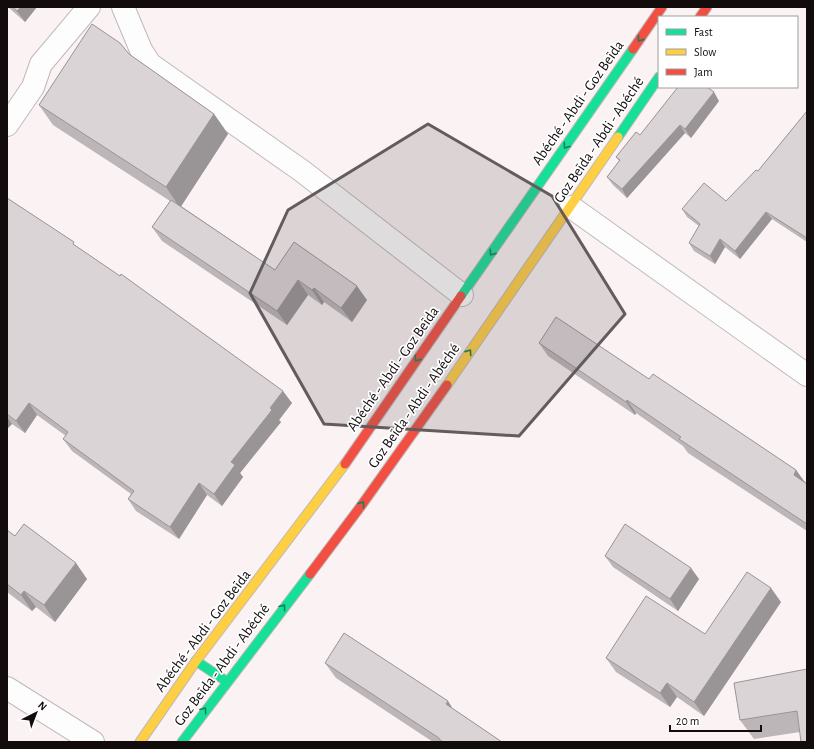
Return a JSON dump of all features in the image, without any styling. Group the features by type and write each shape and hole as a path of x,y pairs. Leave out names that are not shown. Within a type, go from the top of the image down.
{"main road":[{"name":"Abéché - Abdi - Goz Beïda","path":"140,742 196,661 332,482 662,7"},
{"path":"701,16 707,7"},
{"name":"Goz Beïda - Abdi - Abéché","path":"182,742 226,681 360,508 571,207 658,78"},
{"path":"196,661 226,681"}],"street":[{"path":"7,125 33,87 41,64 89,7"},
{"path":"123,7 141,50 150,64 302,171 462,295"},
{"path":"571,207 807,375"},
{"path":"7,688 93,742"}],"highlighted area":[{"path":"428,124 552,196 625,314 519,436 324,424 250,293 288,210"}],"building":[{"path":"13,7 21,7 17,11"},
{"path":"92,24 120,43 129,54 214,114 166,187 39,105"},
{"path":"677,88 708,88 714,92 685,129 680,125 622,189 607,177 620,160 616,157 636,132 640,135"},
{"path":"807,111 807,238 766,212 735,251 720,239 710,256 689,243 700,224 682,209 704,183 726,201 756,170 758,171"},
{"path":"7,198 74,242 73,244 120,276 121,274 283,391 270,408 272,410 231,462 235,465 214,494 199,483 170,527 128,499 134,491 63,439 68,432 29,403 16,421 7,414"},
{"path":"171,200 275,270 294,242 357,286 341,308 314,288 312,290 298,280 277,311 152,227"},
{"path":"556,317 649,379 653,374 796,470 794,475 807,484 807,524 679,439 681,437 627,400 626,402 539,343"},
{"path":"24,524 76,563 44,605 24,591 21,595 7,584 7,530 15,536"},
{"path":"625,524 691,568 670,599 605,556"},
{"path":"747,572 771,588 694,702 667,683 660,693 606,658 646,596 705,634"},
{"path":"344,633 448,701 446,704 502,742 443,742 325,663"},
{"path":"807,669 807,742 801,742 797,711 740,720 734,683"}],"traffic: fast":[{"path":"461,296 633,49"},
{"path":"618,137 658,78"},
{"path":"182,742 310,574"},
{"path":"196,661 226,681"}],"traffic: slow":[{"path":"447,385 618,137"},
{"path":"140,742 196,661 345,464"}],"traffic: jam":[{"path":"633,49 662,7"},
{"path":"701,16 707,7"},
{"path":"345,464 461,296"},
{"path":"310,574 361,506 447,385"}]}
